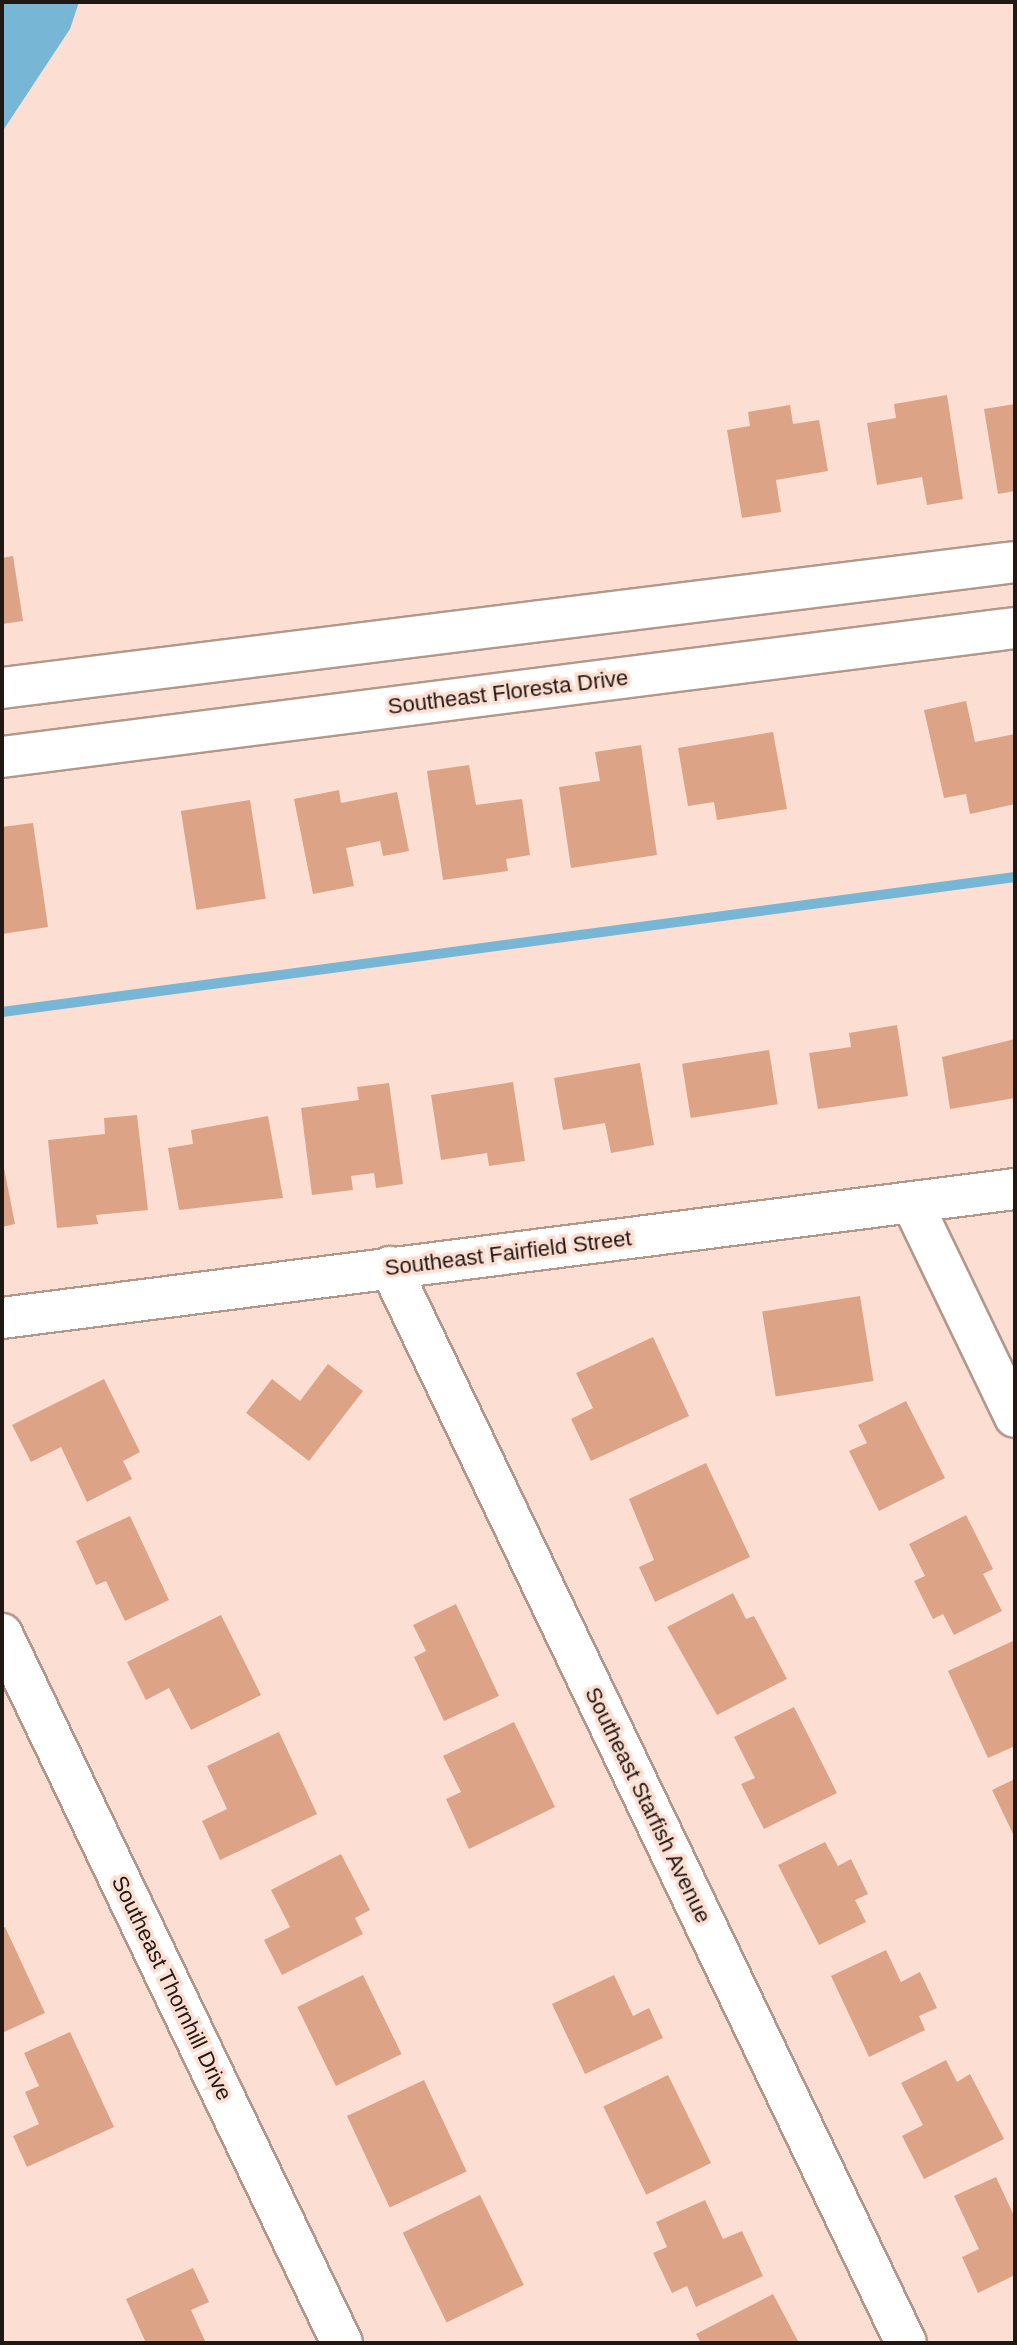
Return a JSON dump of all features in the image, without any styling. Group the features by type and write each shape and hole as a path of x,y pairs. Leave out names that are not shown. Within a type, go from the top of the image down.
{"street":[{"path":"2,688 1015,562"},
{"name":"Southeast Floresta Drive","path":"2,757 1015,628"},
{"name":"Southeast Fairfield Street","path":"2,1318 390,1267 913,1205 1015,1189"},
{"path":"913,1205 1015,1417"},
{"name":"Southeast Starfish Avenue","path":"390,1267 906,2343"},
{"name":"Southeast Thornhill Drive","path":"2,1634 342,2343"}],"water":[{"path":"2,2 79,2 70,29 2,132"}],"building":[{"path":"947,395 963,499 927,505 922,477 877,485 867,423 896,418 894,404"},
{"path":"1015,404 1015,491 998,494 984,409"},
{"path":"790,405 793,424 819,420 828,471 776,480 781,512 742,518 727,430 750,426 748,412"},
{"path":"13,556 23,621 2,624 2,558"},
{"path":"966,701 975,742 1015,734 1015,804 970,814 966,794 944,798 924,710"},
{"path":"773,732 787,809 717,820 714,802 688,806 678,748"},
{"path":"641,745 657,855 571,868 559,787 600,781 595,752"},
{"path":"469,765 476,805 522,799 530,855 506,859 508,871 443,880 427,771"},
{"path":"339,790 341,803 397,792 409,851 383,856 380,841 346,848 354,886 313,894 294,799"},
{"path":"250,800 266,899 197,910 181,811"},
{"path":"33,823 48,927 2,934 2,827"},
{"path":"897,1025 908,1096 818,1109 809,1053 851,1047 849,1033"},
{"path":"1015,1039 1015,1098 950,1109 942,1057"},
{"path":"769,1050 778,1104 691,1118 682,1064"},
{"path":"640,1063 654,1145 611,1153 605,1123 563,1130 554,1078"},
{"path":"513,1082 525,1161 489,1166 487,1153 441,1160 431,1095"},
{"path":"389,1083 403,1184 376,1188 374,1173 351,1176 353,1190 312,1195 301,1108 359,1100 357,1087"},
{"path":"137,1115 148,1210 96,1215 98,1224 57,1228 48,1140 105,1134 104,1118"},
{"path":"268,1116 283,1198 179,1210 168,1148 193,1144 191,1130"},
{"path":"2,1158 15,1224 2,1227"},
{"path":"860,1296 873,1381 776,1396 762,1311"},
{"path":"653,1337 689,1416 591,1461 571,1419 593,1408 576,1373"},
{"path":"328,1364 363,1391 309,1461 246,1413 272,1379 300,1401"},
{"path":"104,1379 140,1452 123,1461 132,1479 87,1502 61,1447 31,1462 12,1425"},
{"path":"906,1401 945,1478 879,1511 849,1451 867,1443 858,1425"},
{"path":"706,1463 750,1557 655,1602 639,1567 654,1560 629,1499"},
{"path":"966,1515 993,1569 983,1574 1002,1611 954,1635 943,1614 933,1619 914,1581 925,1576 909,1544"},
{"path":"130,1516 169,1600 125,1621 106,1581 96,1585 76,1541"},
{"path":"733,1593 746,1619 754,1616 787,1679 717,1715 667,1627"},
{"path":"456,1604 499,1696 444,1721 414,1657 426,1651 413,1625"},
{"path":"221,1615 261,1695 191,1730 169,1688 146,1700 127,1662"},
{"path":"1015,1640 1015,1746 988,1758 948,1671"},
{"path":"794,1707 837,1793 764,1829 741,1784 755,1778 734,1737"},
{"path":"514,1722 555,1807 469,1849 446,1799 461,1792 443,1756"},
{"path":"279,1732 317,1814 220,1860 202,1821 227,1809 207,1766"},
{"path":"1015,1779 1015,1838 992,1790"},
{"path":"825,1842 838,1866 851,1859 868,1894 855,1900 866,1922 819,1945 778,1865"},
{"path":"341,1854 370,1910 355,1918 363,1934 282,1975 264,1940 290,1927 271,1890"},
{"path":"5,1927 45,2013 2,2033 2,1929"},
{"path":"886,1950 901,1982 920,1972 937,2008 919,2016 925,2030 869,2057 831,1976"},
{"path":"363,1975 402,2054 336,2086 297,2007"},
{"path":"614,1975 633,2016 649,2008 663,2038 585,2074 552,2004"},
{"path":"70,2032 114,2127 27,2167 13,2136 39,2124 25,2092 39,2086 24,2053"},
{"path":"946,2060 957,2082 970,2074 1004,2139 924,2179 902,2136 923,2125 901,2083"},
{"path":"668,2075 711,2163 646,2195 603,2107"},
{"path":"424,2080 467,2172 390,2207 347,2116"},
{"path":"996,2177 1015,2218 1015,2275 978,2293 962,2257 979,2249 954,2196"},
{"path":"480,2195 524,2285 447,2323 403,2233"},
{"path":"705,2200 723,2239 742,2231 763,2276 696,2307 687,2286 672,2293 653,2253 667,2247 656,2222"},
{"path":"193,2268 209,2302 191,2310 206,2343 146,2343 126,2299"},
{"path":"773,2294 799,2343 701,2343 696,2334"}],"waterway":[{"path":"2,1012 1015,877"}]}
